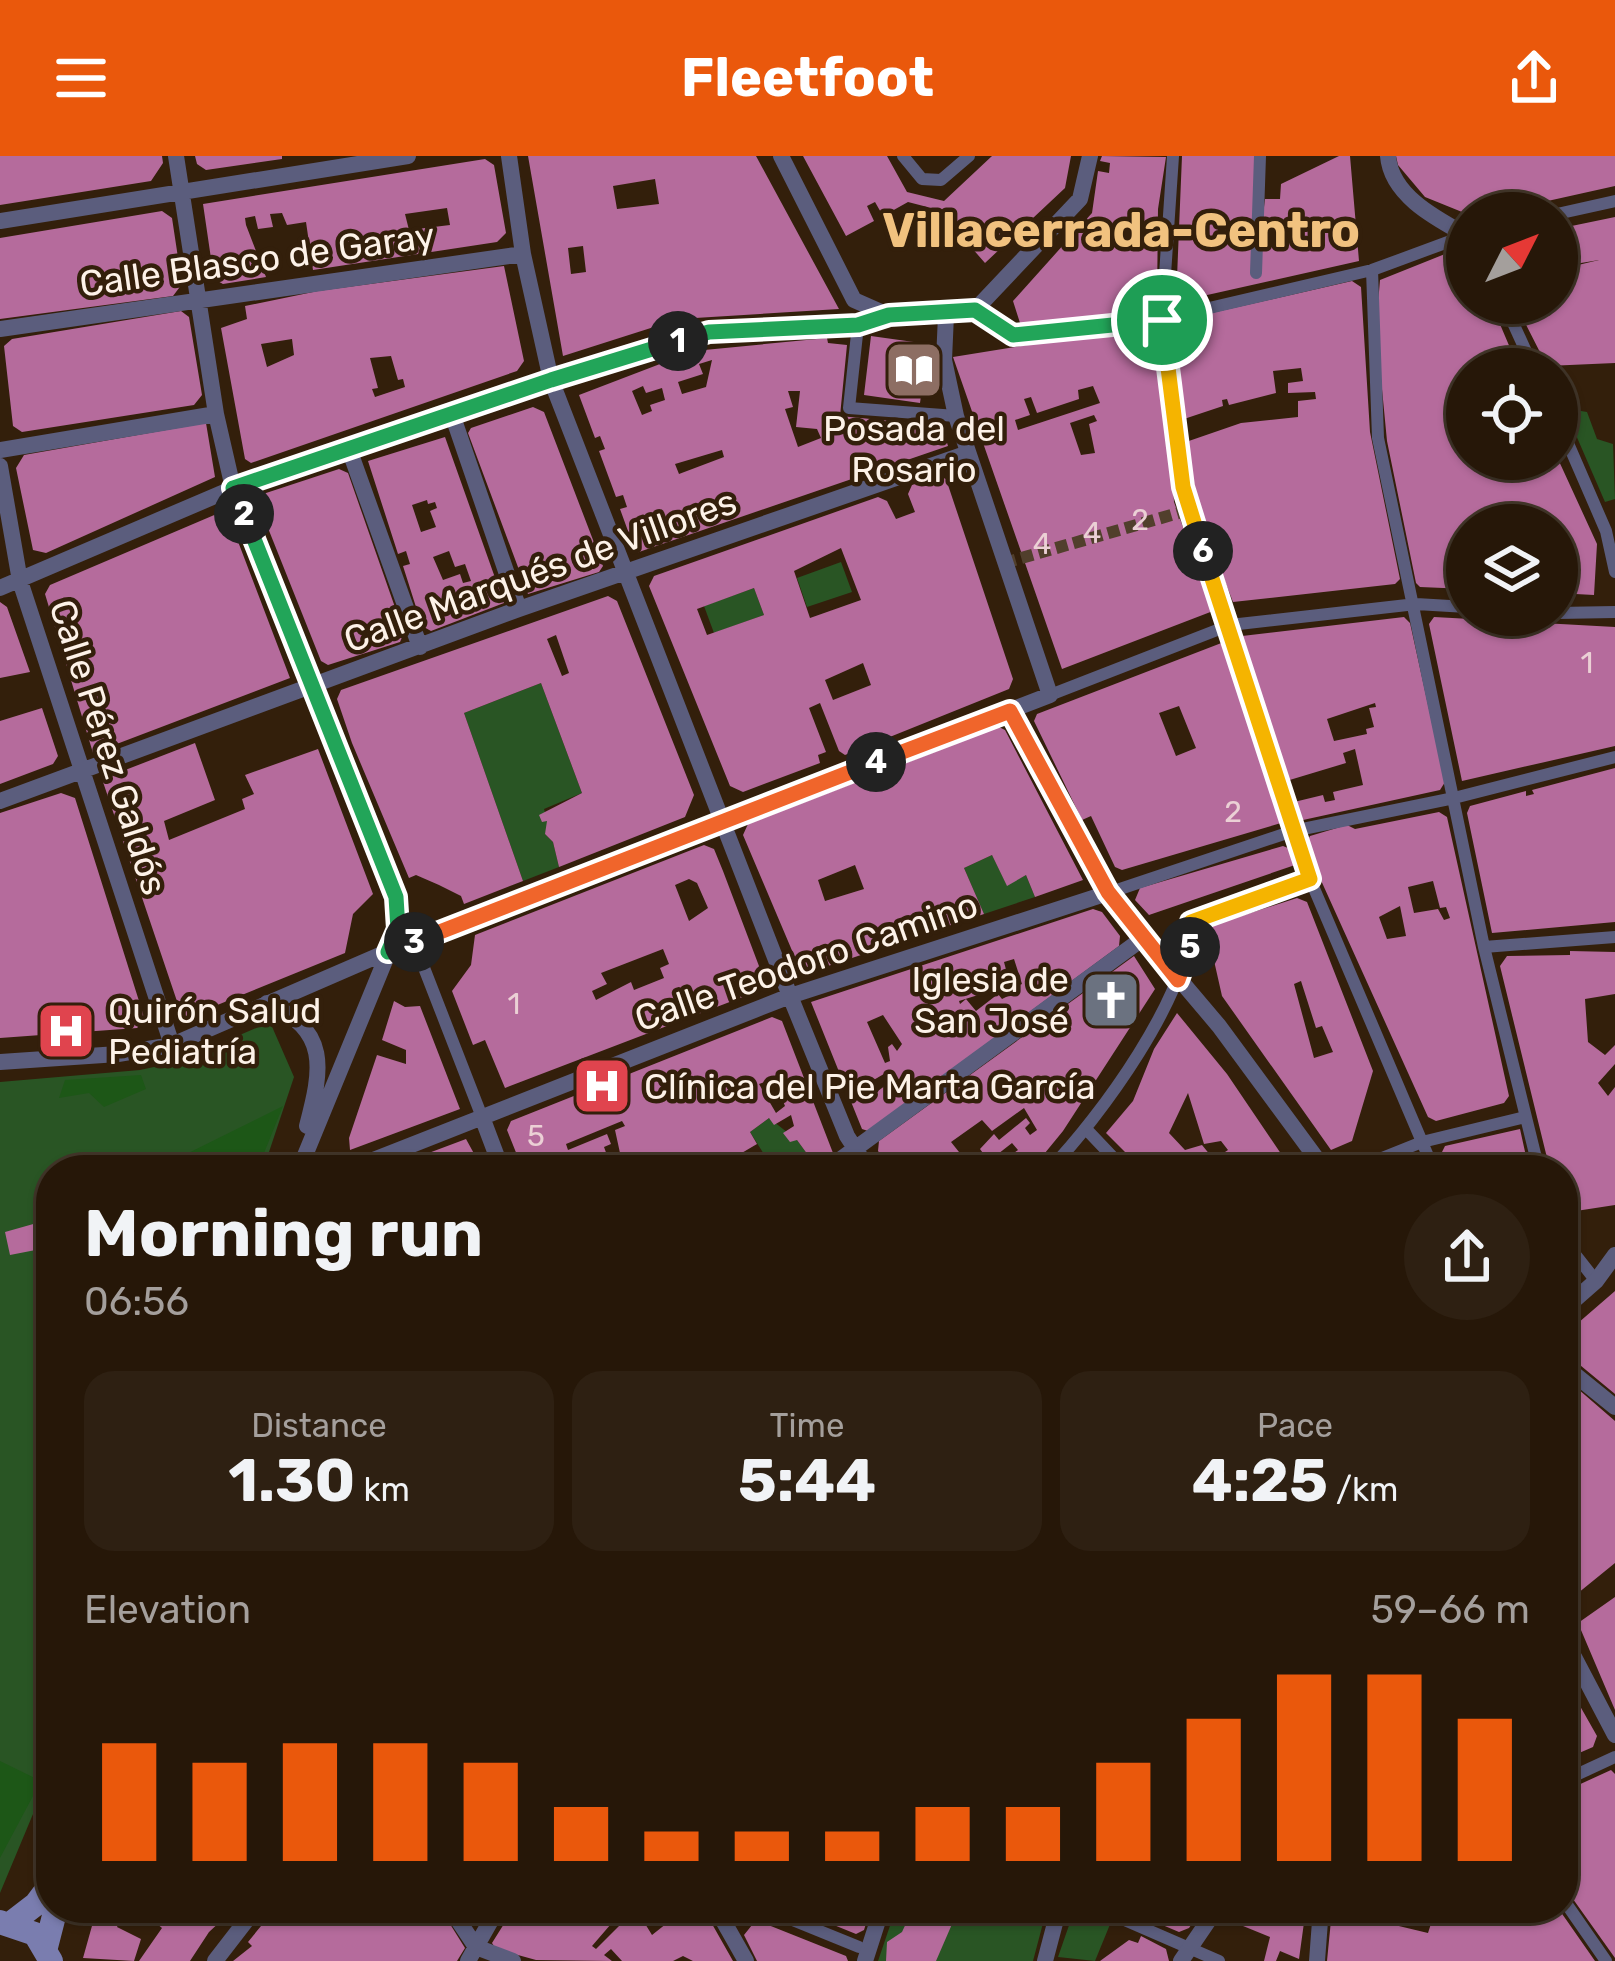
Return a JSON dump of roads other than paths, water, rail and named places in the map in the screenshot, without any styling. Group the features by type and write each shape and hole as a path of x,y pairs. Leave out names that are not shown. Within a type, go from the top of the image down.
{"main road":[{"path":"5,1923 36,1904"},
{"path":"5,1923 34,1934 49,1954"},
{"path":"49,1954 54,1923"}],"street":[{"path":"176,156 216,414 233,488 394,891 398,929 303,1155"},
{"path":"0,221 408,156"},
{"path":"509,156 523,254 551,380 790,996 858,1155"},
{"path":"781,156 854,300 889,315"},
{"path":"903,156 922,179 941,180 969,156"},
{"path":"0,587 233,488 709,332 858,325 889,315 975,310 1081,199 1090,156"},
{"path":"1174,156 1162,320 1185,512 1230,625 1310,879 1428,1155"},
{"path":"1256,285 1260,156"},
{"path":"1388,156 1390,170 1411,199 1446,222"},
{"path":"1578,209 1615,201"},
{"path":"975,310 1006,333 1026,335 1162,320 1256,285 1372,270 1446,243"},
{"name":"Calle Blasco de Garay","path":"0,329 523,254"},
{"path":"1372,270 1378,438 1484,947 1535,1155"},
{"path":"946,315 944,360 956,416 1049,695"},
{"path":"858,325 849,408 956,416"},
{"path":"0,450 216,414"},
{"path":"452,414 519,609"},
{"path":"349,449 420,647"},
{"name":"Calle Marqués de Villores","path":"0,801 519,609 968,453"},
{"name":"Calle Pérez Galdós","path":"0,466 20,581 172,1045"},
{"path":"1578,466 1606,531 1615,572"},
{"path":"0,1062 118,1054 172,1045 388,952 1230,625 1416,604 1446,606"},
{"path":"1578,614 1615,612"},
{"path":"1010,711 1108,892 1314,1155"},
{"name":"Calle Teodoro Camino","path":"386,1155 790,996 1293,831 1615,758"},
{"path":"1063,1155 1087,1130 1178,980 1190,949 1191,922 1310,879"},
{"path":"1484,947 1615,937"},
{"path":"847,1155 1142,939"},
{"path":"414,942 496,1155"},
{"path":"267,1003 307,1028 320,1063 300,1155"},
{"path":"1390,1155 1422,1142 1526,1117"},
{"path":"1087,1130 1111,1155"},
{"path":"1308,1155 1312,1152"},
{"path":"1578,1297 1615,1255"},
{"path":"1578,1259 1596,1281"},
{"path":"1578,1377 1615,1407"},
{"path":"1578,1665 1615,1735"},
{"path":"1578,1773 1615,1757"},
{"path":"1578,1921 1606,1961"},
{"path":"215,1961 244,1923"},
{"path":"457,1923 472,1954"},
{"path":"472,1954 490,1923"},
{"path":"724,1923 746,1961"},
{"path":"795,1923 862,1954 875,1923"},
{"path":"1045,1961 1056,1923"},
{"path":"1126,1923 1185,1954 1219,1961"},
{"path":"1185,1954 1207,1923"},
{"path":"1317,1961 1320,1923"},
{"path":"472,1954 513,1961"}],"tunnel":[{"path":"1004,563 1182,512"}],"place":[{"name":"Posada del Rosario","path":"914,370"},
{"name":"Iglesia de San José","path":"1111,1000"},
{"name":"Quirón Salud Pediatría","path":"66,1031"},
{"name":"Clínica del Pie Marta García","path":"602,1086"}],"district":[{"name":"Villacerrada-Centro","path":"1121,230"}]}
